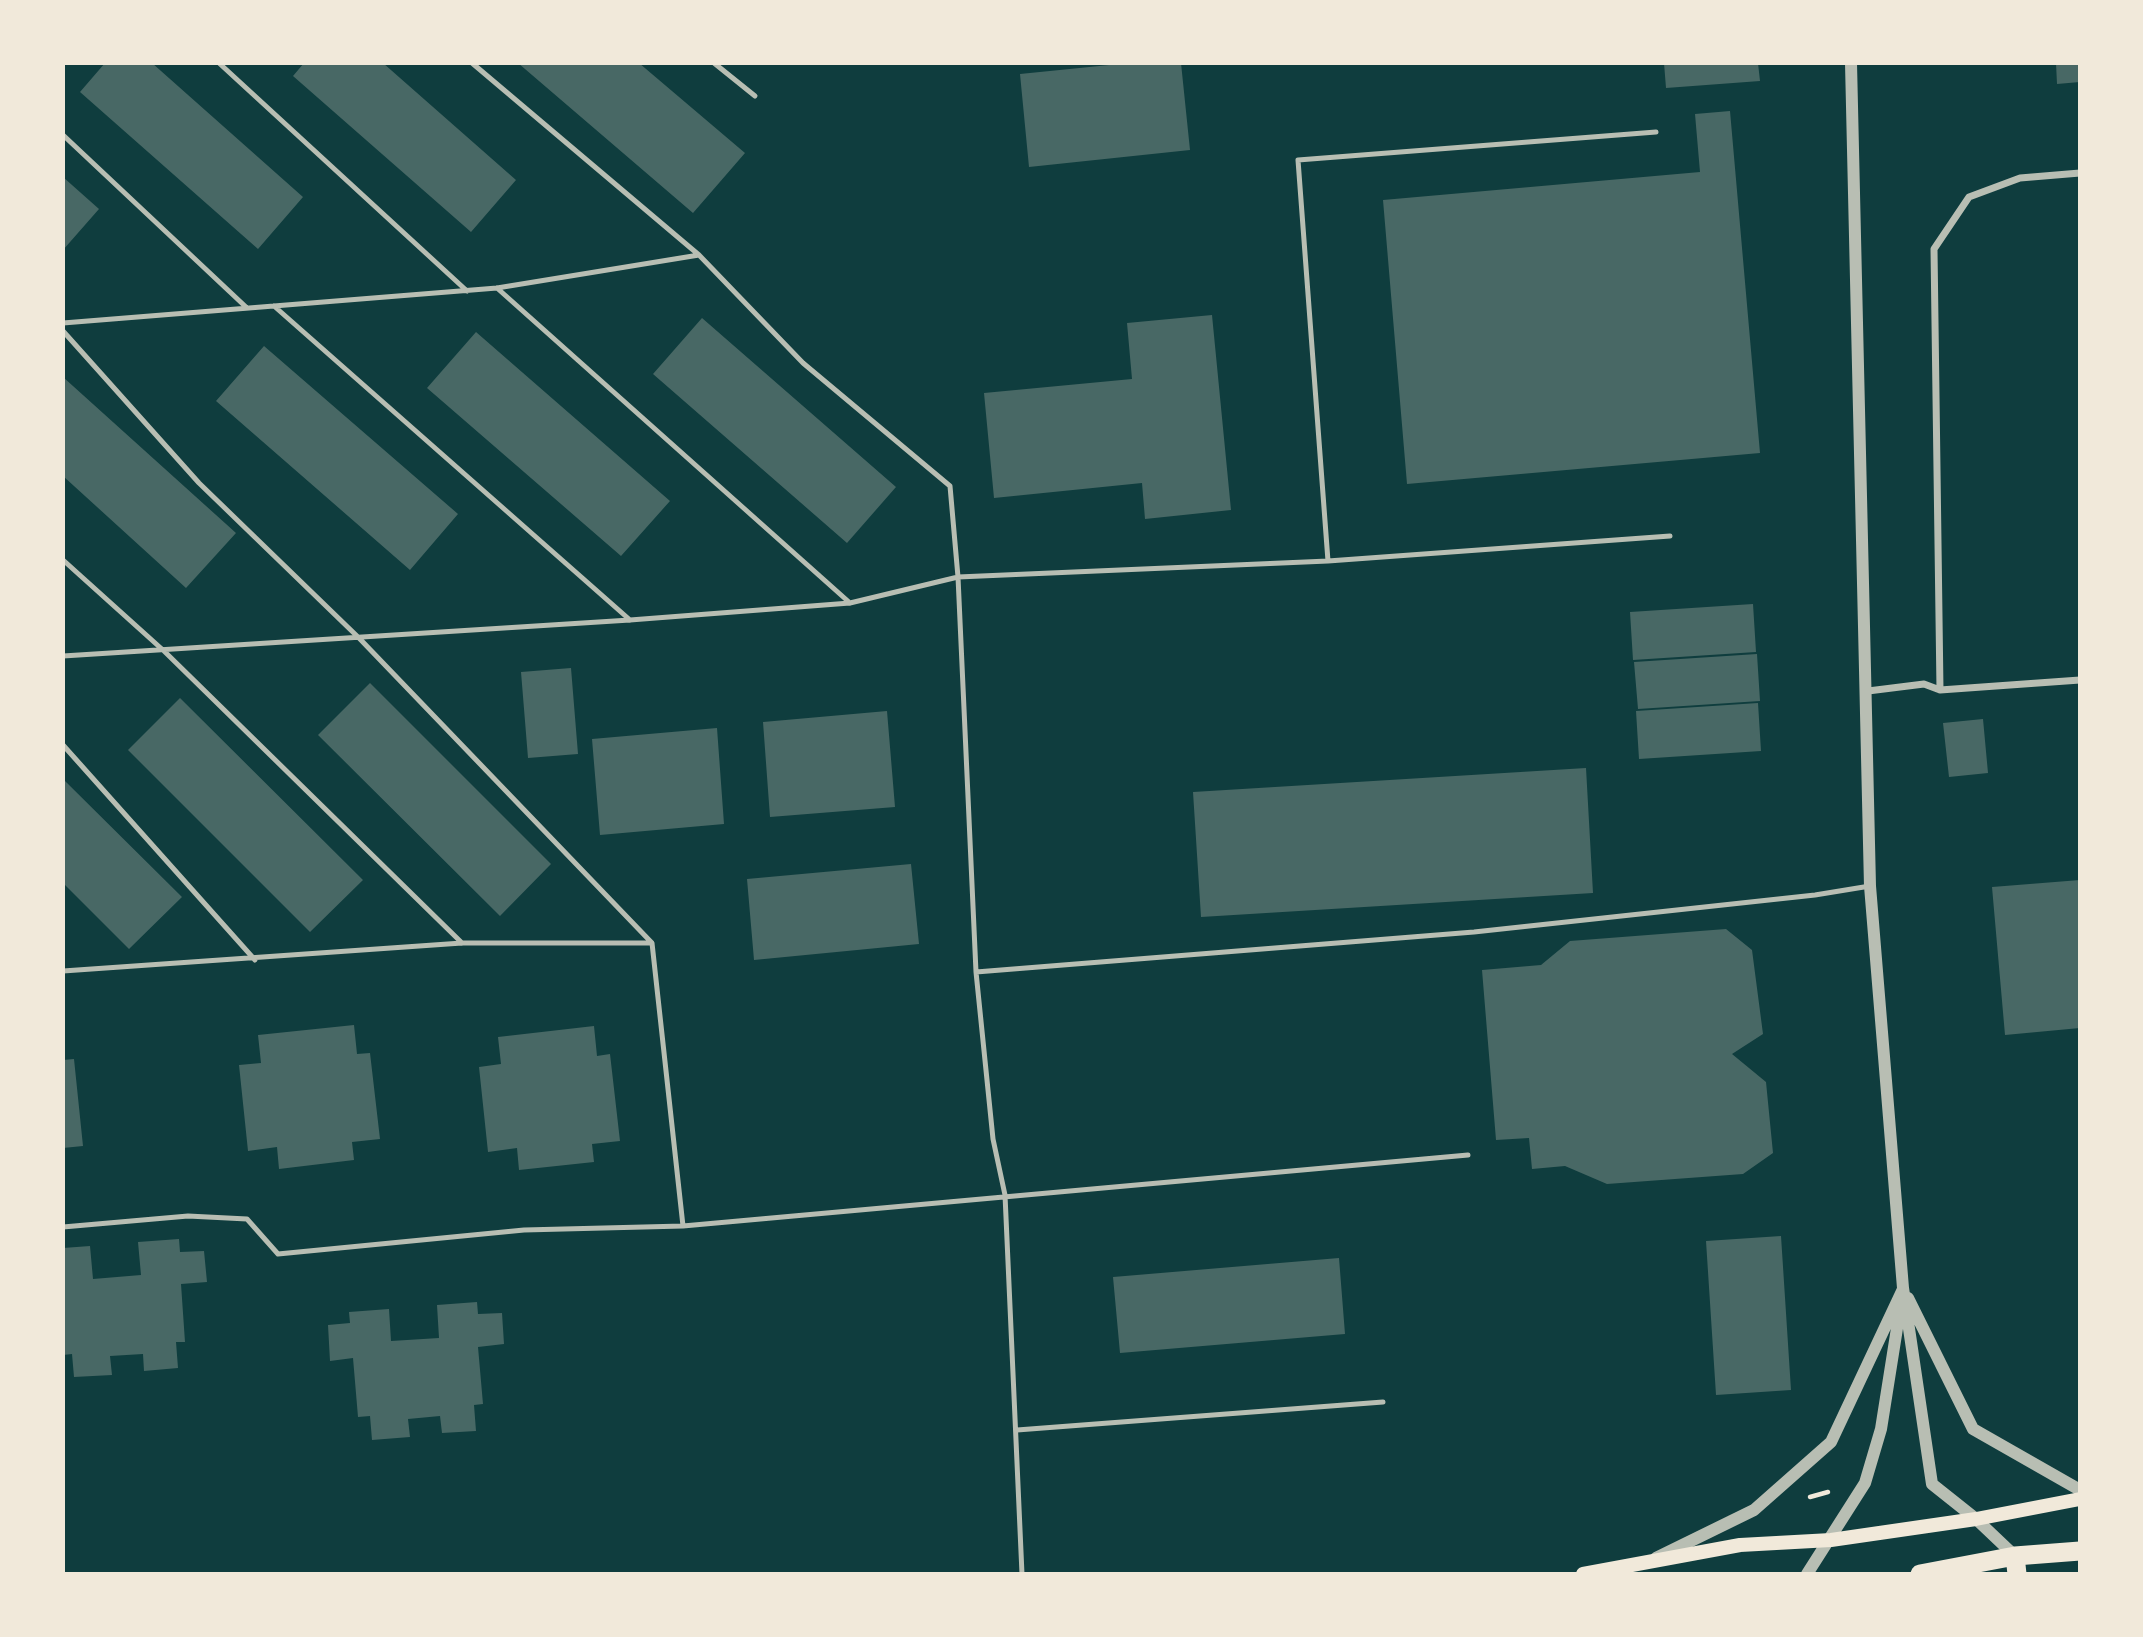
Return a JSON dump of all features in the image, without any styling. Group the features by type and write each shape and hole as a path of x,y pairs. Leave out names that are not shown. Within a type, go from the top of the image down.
{"highway":[{"path":"1920,1574 2016,1565 2080,1551"}],"main road":[{"path":"1583,1574 1640,1566 1740,1545 1831,1540 1976,1519 2080,1499"}],"street":[{"path":"1851,63 1855,335 1868,691 1870,886 1903,1288 1932,1484 1976,1519 2016,1565"},
{"path":"1940,690 1934,249 1969,197 2020,178 2080,173"},
{"path":"1868,691 1924,684 1940,690 2080,680"},
{"path":"1903,1288 1973,1429 2080,1490"},
{"path":"1807,1574 1865,1483 1881,1429 1903,1288"},
{"path":"1640,1566 1754,1510 1832,1442 1903,1288"}],"lane":[{"path":"219,63 467,291"},
{"path":"472,63 699,255 803,363 950,485 958,577 976,972 993,1139 1005,1195 1022,1574"},
{"path":"714,63 755,96"},
{"path":"1328,561 1298,160 1656,132"},
{"path":"63,135 247,308"},
{"path":"63,323 497,288 699,255"},
{"path":"497,288 850,603"},
{"path":"274,306 630,620"},
{"path":"63,331 199,483 359,638 652,943 683,1226"},
{"path":"63,656 630,620 850,603 958,577 1328,561 1670,536"},
{"path":"63,559 164,651 462,943"},
{"path":"63,745 255,960"},
{"path":"976,972 1474,932 1815,895 1870,886"},
{"path":"63,971 255,960 462,943 652,943"},
{"path":"63,1227 188,1216 247,1219 278,1254 524,1230 683,1226 1468,1155"},
{"path":"1017,1430 1383,1402"}],"building":[{"path":"105,63 152,63 303,197 258,249 80,92"},
{"path":"304,63 383,63 516,180 471,232 293,76"},
{"path":"518,63 639,63 745,153 693,213"},
{"path":"1129,63 1181,63 1190,150 1029,167 1020,74"},
{"path":"1664,63 1758,63 1760,81 1666,88"},
{"path":"2056,63 2080,63 2080,82 2057,84"},
{"path":"1730,111 1760,453 1407,484 1383,200 1700,172 1695,114"},
{"path":"63,177 99,209 63,250"},
{"path":"1212,315 1231,510 1145,519 1142,483 994,498 984,393 1132,379 1127,323"},
{"path":"702,318 896,487 847,543 653,374"},
{"path":"476,332 670,501 621,556 427,388"},
{"path":"264,346 458,514 410,570 216,401"},
{"path":"63,377 236,533 186,588 63,476"},
{"path":"1753,604 1756,652 1633,660 1630,612"},
{"path":"1757,654 1760,701 1638,709 1634,662"},
{"path":"571,668 578,754 528,758 521,672"},
{"path":"370,683 551,864 500,916 318,735"},
{"path":"180,698 363,880 310,932 128,750"},
{"path":"1758,703 1761,751 1639,759 1636,711"},
{"path":"887,711 895,807 770,817 763,722"},
{"path":"1983,719 1988,773 1949,777 1943,723"},
{"path":"717,728 724,824 600,835 592,739"},
{"path":"1586,768 1593,893 1201,917 1193,792"},
{"path":"63,779 182,897 129,949 63,883"},
{"path":"911,864 919,944 754,960 747,879"},
{"path":"2080,880 2080,1028 2005,1035 1992,887"},
{"path":"1726,929 1752,950 1763,1034 1732,1054 1766,1082 1773,1153 1743,1174 1607,1184 1565,1166 1532,1169 1529,1138 1496,1140 1482,970 1541,965 1570,941"},
{"path":"354,1025 357,1054 370,1053 380,1139 352,1142 354,1160 279,1169 277,1147 248,1151 239,1065 261,1063 258,1035"},
{"path":"594,1026 597,1056 610,1054 620,1141 592,1144 594,1162 519,1170 517,1148 488,1152 479,1067 501,1064 498,1037"},
{"path":"74,1059 83,1146 63,1148 63,1060"},
{"path":"1781,1236 1791,1390 1716,1395 1706,1241"},
{"path":"179,1239 180,1252 204,1251 207,1282 181,1284 185,1342 176,1342 178,1368 144,1371 143,1354 110,1356 112,1375 74,1377 72,1354 63,1355 63,1248 90,1246 93,1279 141,1275 138,1242"},
{"path":"1339,1258 1345,1334 1120,1353 1113,1277"},
{"path":"477,1302 478,1314 502,1313 504,1344 478,1347 483,1404 474,1405 476,1431 442,1433 440,1416 408,1419 410,1437 372,1440 370,1416 358,1417 353,1358 330,1361 328,1325 350,1323 349,1312 389,1309 391,1341 439,1338 437,1305"}]}
